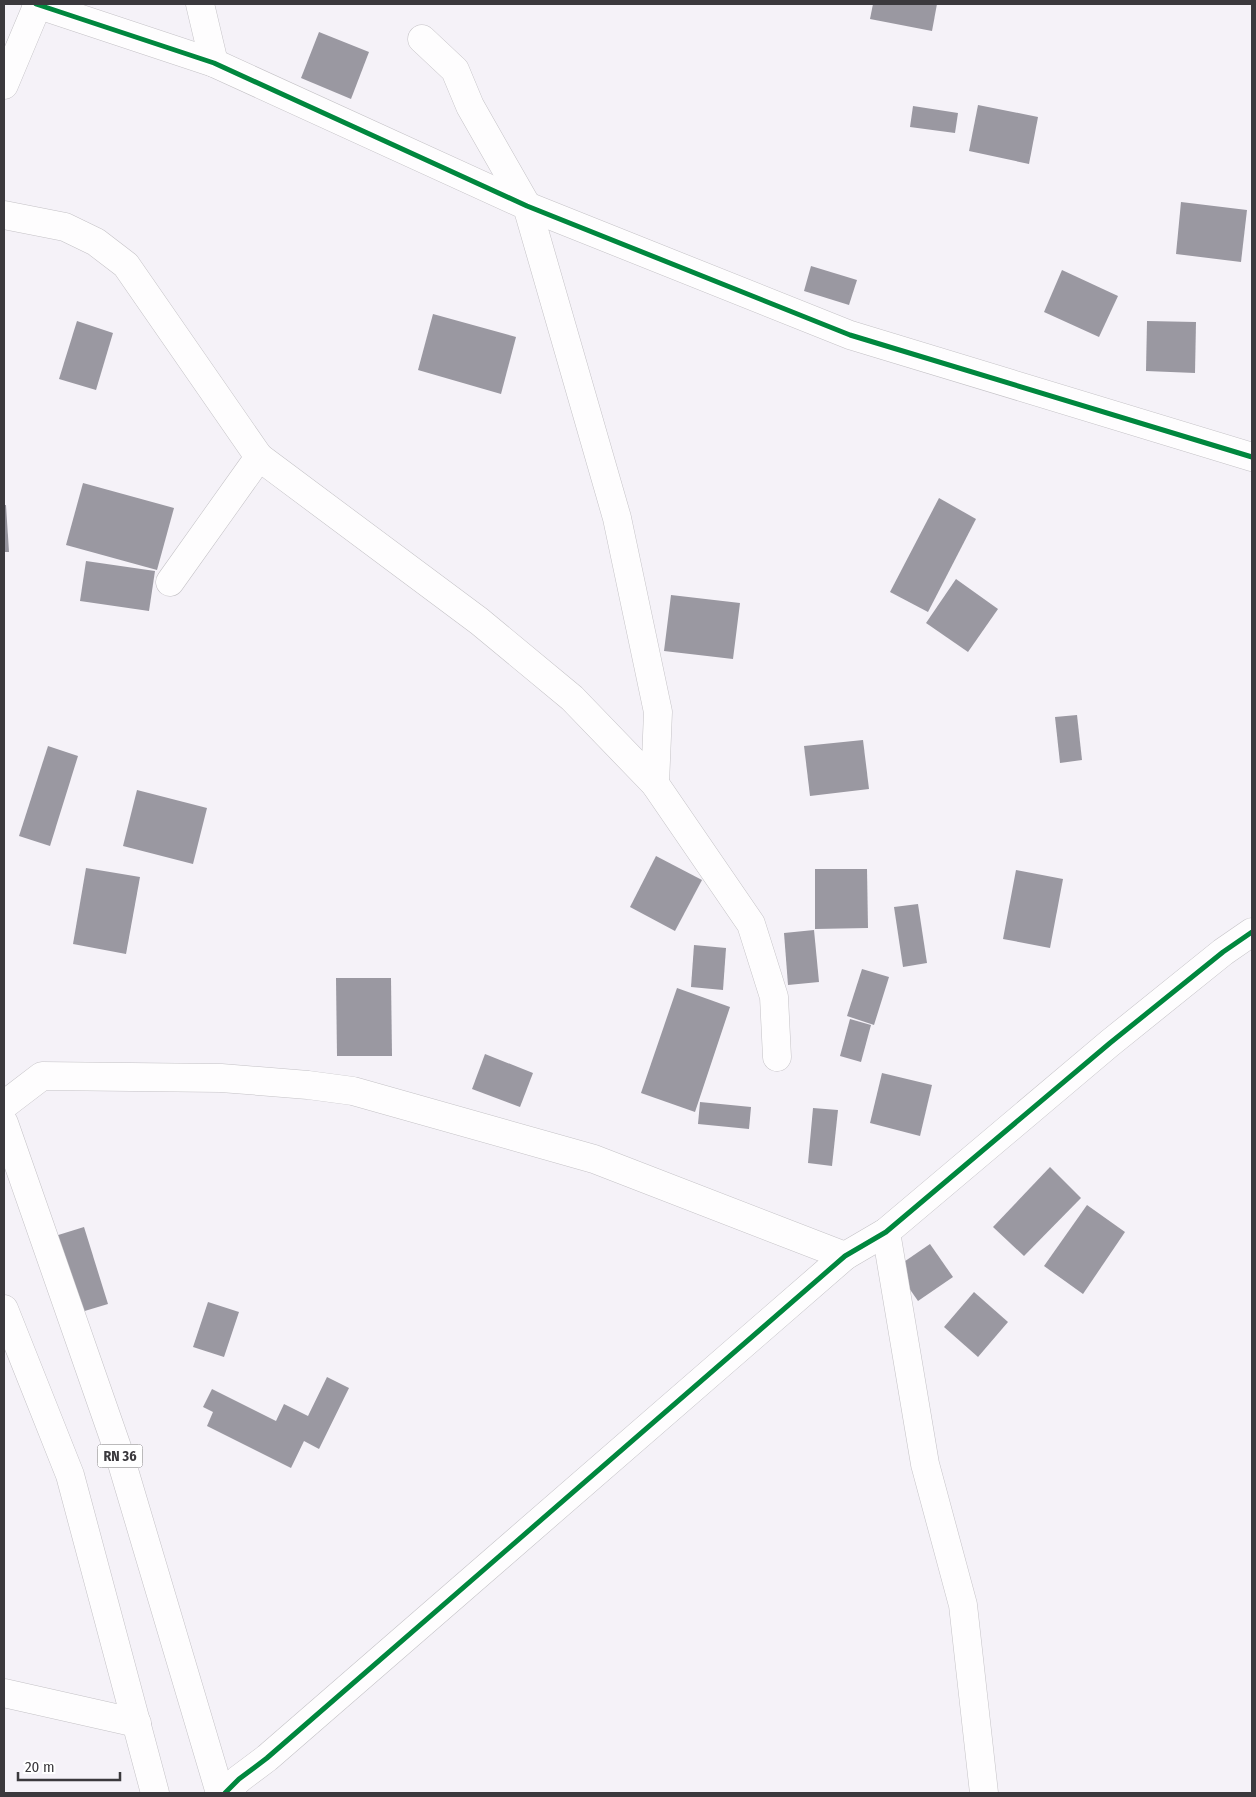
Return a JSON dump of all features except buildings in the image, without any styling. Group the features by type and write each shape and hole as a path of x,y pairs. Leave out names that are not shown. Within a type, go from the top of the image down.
{"street":[{"path":"4,84 37,4 214,62 527,206 850,335 1252,457"},
{"path":"200,4 214,62"},
{"path":"422,39 456,70 470,106 527,206 617,518 658,712 656,784"},
{"path":"4,214 65,227 96,242 126,266 259,457 480,620 572,698 656,784 751,924 774,997 777,1057"},
{"path":"170,582 259,457"},
{"path":"225,1793 845,1256 886,1232 1110,1042 1223,952 1252,932"},
{"path":"4,1105 42,1076 222,1078 308,1085 353,1091 594,1159 845,1256"},
{"name":"RN 36","path":"4,1123 118,1450 220,1793"},
{"path":"886,1232 925,1464 963,1605 984,1793"},
{"path":"4,1309 70,1475 155,1793"},
{"path":"4,1693 137,1723"}],"cycle path":[{"path":"36,4 214,63 527,206 850,335 1252,457"},
{"path":"225,1793 845,1256 886,1232 1110,1043 1223,952 1252,932"}]}
